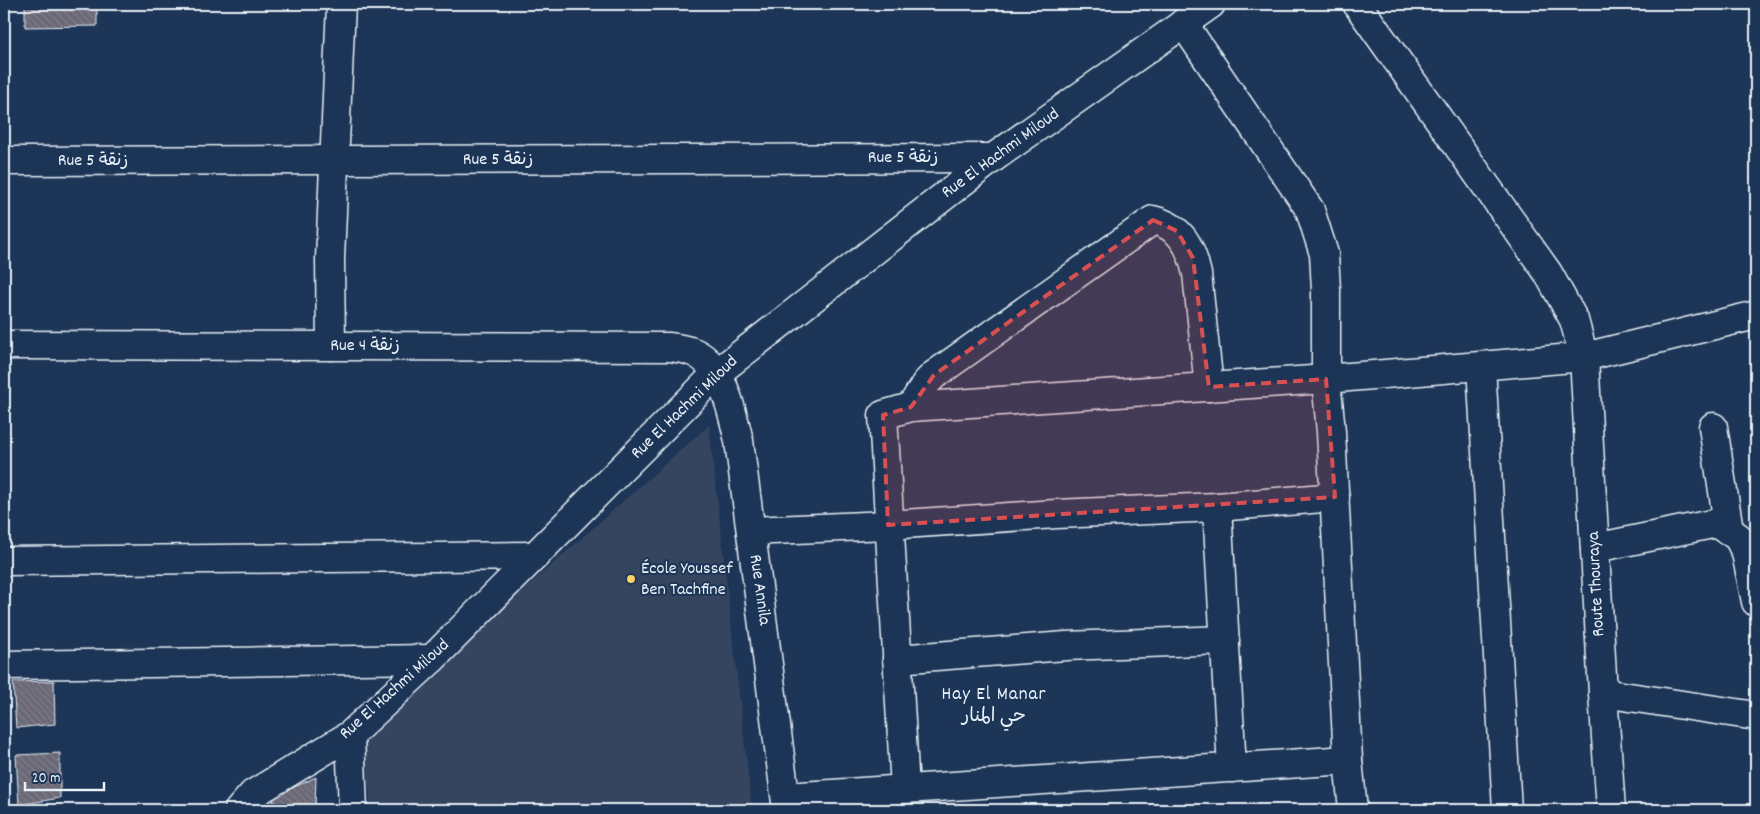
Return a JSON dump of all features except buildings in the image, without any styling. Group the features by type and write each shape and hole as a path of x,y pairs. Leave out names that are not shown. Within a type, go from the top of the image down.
{"street":[{"path":"331,346 330,260 341,4"},
{"name":"Rue El Hachmi Miloud","path":"239,810 253,794 350,734 432,659 717,373 993,158 1211,4"},
{"name":"Route Thouraya","path":"1357,4 1548,273 1574,320 1584,357 1602,693 1611,810"},
{"path":"1183,24 1310,210 1324,254 1326,379 1335,497 1348,760 1353,810"},
{"name":"Rue 5 زنقة","path":"4,161 993,158"},
{"path":"912,407 926,383 934,375 1153,220 1169,225 1177,231 1187,244 1193,258 1197,274 1208,386"},
{"path":"905,789 883,415 912,407 1326,379 1584,357 1756,315"},
{"name":"Rue 4 زنقة","path":"4,346 670,348 690,351 702,357 717,373"},
{"path":"1481,366 1507,810"},
{"name":"Rue Annila","path":"717,373 730,402 739,441 786,803"},
{"path":"1713,427 1729,530"},
{"path":"751,532 1056,514 1217,507 1335,497"},
{"path":"1217,507 1232,768"},
{"path":"1595,548 1717,523 1738,537 1746,553 1756,602"},
{"path":"4,561 535,556"},
{"path":"897,659 1066,646 1225,640"},
{"path":"4,665 432,659"},
{"path":"1602,693 1756,716"},
{"path":"350,734 353,810"},
{"path":"786,803 905,789 1348,760"}],"highlighted area":[{"path":"1153,220 1177,231 1193,258 1209,387 1326,379 1335,497 888,525 883,415 911,407 934,375"}],"shaded area":[{"name":"École Youssef Ben Tachfine","path":"709,425 752,810 371,810 363,732"}],"place":[{"name":"École Youssef Ben Tachfine","path":"631,579"}],"district":[{"name":"Hay El Manar حي المنار","path":"994,706"}]}
